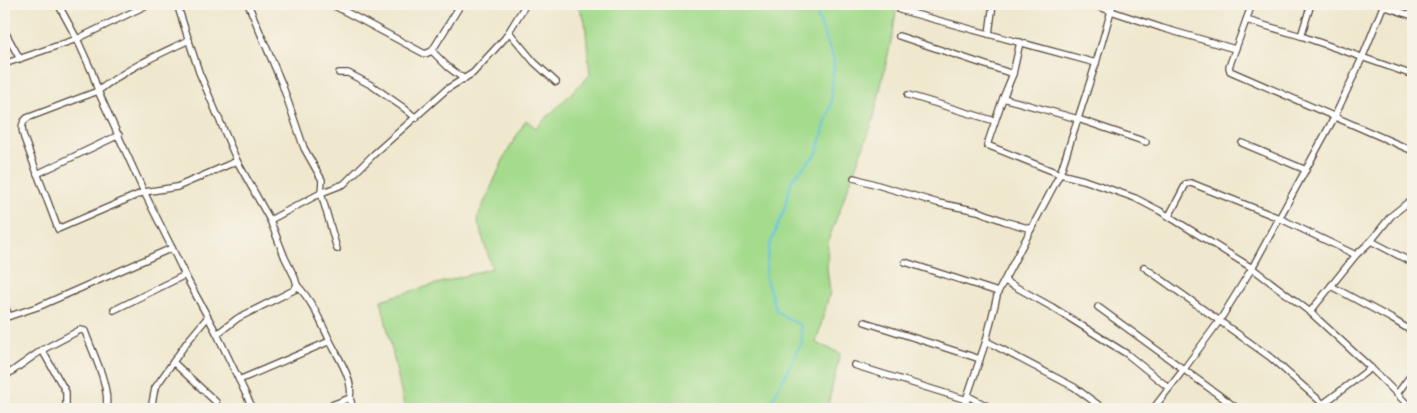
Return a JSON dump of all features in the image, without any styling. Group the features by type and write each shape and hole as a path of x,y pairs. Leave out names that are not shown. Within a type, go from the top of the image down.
{"street":[{"path":"58,4 77,39 92,72 98,91 144,192 253,409"},
{"path":"4,64 77,39 150,4"},
{"path":"177,4 199,72 237,161 270,220 297,286 304,292 318,312 330,341 344,367 352,390 350,398 353,409"},
{"path":"248,4 282,84 304,148 322,180 321,193 337,250"},
{"path":"331,4 425,54 432,51 461,4"},
{"path":"270,220 311,197 344,184 374,154 447,89 473,73 509,32 526,4"},
{"path":"989,34 994,4"},
{"path":"1090,4 1162,28 1235,49"},
{"path":"964,409 986,341 998,292 1005,282 1060,174 1113,4"},
{"path":"1252,4 1229,67 1230,71 1413,151"},
{"path":"1302,36 1312,4"},
{"path":"1153,409 1220,320 1252,268 1334,118 1384,5 1413,16"},
{"path":"900,10 1096,63"},
{"path":"1246,20 1302,36 1413,75"},
{"path":"4,30 20,59"},
{"path":"509,32 534,62 556,82"},
{"path":"898,36 1013,74"},
{"path":"189,40 145,61 112,80 98,91 27,118 23,122 24,138 58,229 144,192 177,187 237,161"},
{"path":"1020,42 1013,74 987,145 1060,174 1084,180 1135,198 1169,216 1252,268 1310,312 1412,409"},
{"path":"432,51 448,67 464,79"},
{"path":"339,73 348,73 371,85 416,118"},
{"path":"908,95 995,121"},
{"path":"1003,98 1078,119 1146,142"},
{"path":"37,174 119,136"},
{"path":"1242,143 1306,170"},
{"path":"854,178 938,202 978,211 1031,229"},
{"path":"1169,216 1186,184 1191,183 1279,218 1356,255"},
{"path":"1310,312 1356,255 1371,241 1391,216 1413,199"},
{"path":"1371,241 1413,262"},
{"path":"4,304 6,317 40,306 172,248"},
{"path":"905,262 998,292"},
{"path":"1144,267 1270,357 1321,407 1328,409"},
{"path":"114,310 185,275"},
{"path":"1005,282 1052,307 1127,354 1169,388"},
{"path":"217,334 238,318 294,290 297,286"},
{"path":"1332,286 1413,332"},
{"path":"1098,307 1238,409"},
{"path":"151,409 155,388 186,342 207,318"},
{"path":"865,322 980,359"},
{"path":"4,377 42,350 80,330 85,331 89,346 100,370 106,396 106,409"},
{"path":"239,380 330,341"},
{"path":"986,341 1074,387 1104,409"},
{"path":"42,350 66,392 66,409"},
{"path":"173,362 216,402 216,409"},
{"path":"854,365 967,398 993,409"},
{"path":"1321,407 1371,368"},
{"path":"1397,394 1413,372"},
{"path":"321,409 350,398"}],"green space":[{"path":"577,4 897,4 893,33 873,121 828,241 827,268 830,292 816,343 840,353 827,409 405,409 381,300 492,268 477,219 505,156 526,120 536,128 590,75 585,21"}],"waterway":[{"path":"771,409 773,398 802,343 801,326 776,311 765,275 769,247 784,210 792,179 817,153 831,105 834,60 813,4"}]}
